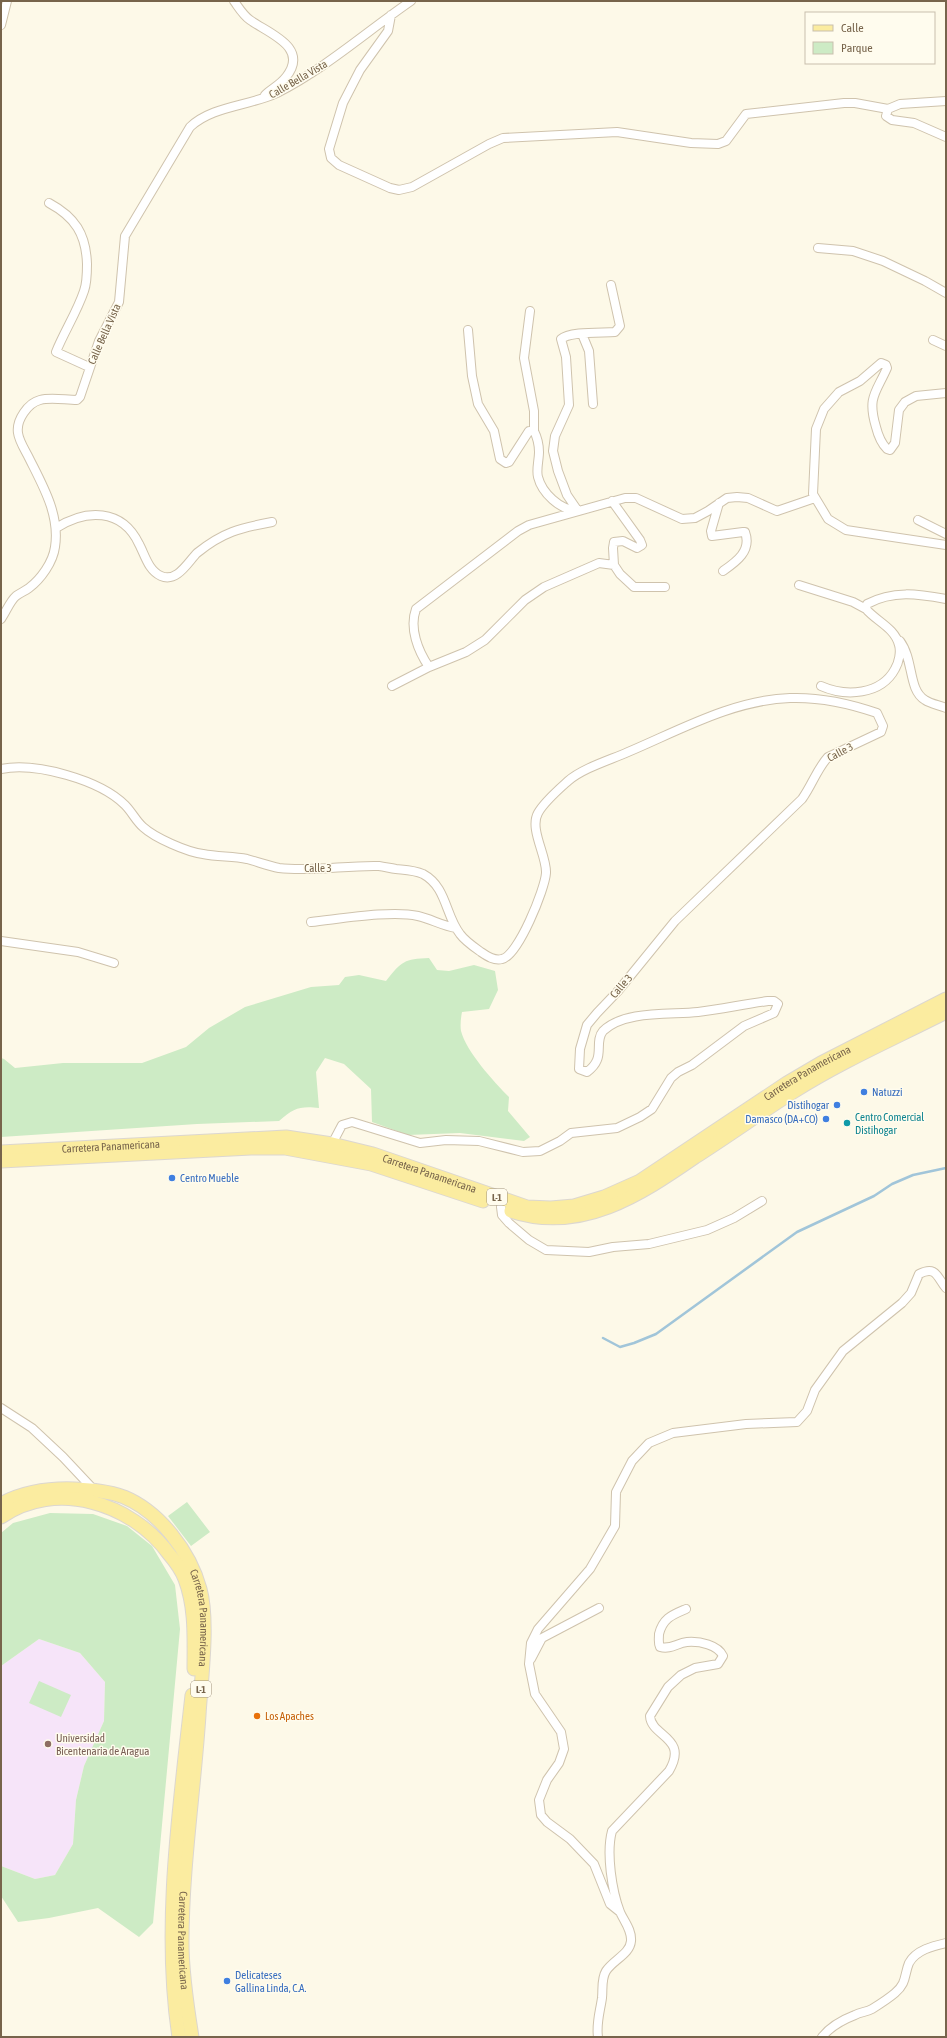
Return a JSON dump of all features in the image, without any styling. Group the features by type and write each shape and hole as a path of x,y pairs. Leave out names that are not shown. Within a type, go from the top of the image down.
{"main road":[{"name":"Carretera Panamericana","path":"1,1152 286,1137 332,1144 373,1154 527,1207 551,1208 574,1206 604,1196 640,1181 787,1084 822,1063 946,999"},
{"name":"Carretera Panamericana","path":"1,1161 250,1148 285,1148 371,1164 528,1216 554,1218 585,1214 611,1206 646,1190 793,1092 825,1073 946,1012"},
{"name":"Carretera Panamericana","path":"1,1504 18,1496 60,1488 94,1490 124,1498 159,1522 185,1556 200,1589 203,1603 202,1665 196,1761 184,1883 182,1942 183,1974 192,2037"},
{"name":"Carretera Panamericana","path":"1,1517 11,1510 26,1504 59,1498 104,1504 149,1530 163,1545 185,1578 192,1605 194,1669 178,1826 172,1911 174,1974 179,2037"}],"street":[{"path":"1,25 7,1"},
{"path":"234,1 240,5 248,19 280,37 288,46 292,54 292,67 286,78 261,100"},
{"name":"Calle Bella Vista","path":"1,619 15,597 30,587 50,562 55,548 56,528 46,492 18,432 19,422 30,404 38,400 47,398 77,400 80,396 99,341 119,302 125,236 190,127 196,121 209,114 261,100 278,92 331,61 411,1"},
{"path":"391,15 388,31 360,70 343,103 329,149 331,158 339,165 399,190 412,187 489,144 504,138 617,132 691,143 718,144 726,141 746,114 820,104 844,103 855,103 888,110 900,104 946,101"},
{"path":"888,110 886,116 892,120 914,122 946,138"},
{"path":"49,203 63,211 73,221 82,235 86,249 87,271 84,290 56,352 89,367"},
{"path":"818,248 853,251 883,261 946,293"},
{"path":"577,510 567,495 558,471 553,451 555,436 569,405 566,357 561,339 564,337 582,334 615,332 618,329 620,326 610,285"},
{"path":"530,311 524,358 534,411 534,431 540,451 537,476 543,490 554,501 568,510 577,510"},
{"path":"468,330 472,376 478,404 494,431 500,459 506,463 509,462 525,435 529,431 534,431"},
{"path":"582,334 589,351 593,404"},
{"path":"933,340 946,346"},
{"path":"946,393 916,396 904,402 899,410 895,443 890,450 887,449 882,443 871,413 873,397 887,368 886,365 881,363 860,381 840,392 824,409 816,429 813,472 813,494 815,498 828,519 846,530 946,545"},
{"path":"430,667 420,650 416,639 413,619 416,610 518,531 529,525 612,501 636,498 682,519 695,518 708,512 727,498 748,498 777,511 815,498"},
{"path":"612,501 642,545 637,548 623,541 614,542 614,565 620,574 634,587 666,587"},
{"path":"719,503 711,531 712,536 743,532 746,532 747,536 746,549 739,559 723,571"},
{"path":"56,528 67,522 98,515 109,515 122,522 132,532 153,570 161,576 168,577 178,574 195,555 215,539 237,529 272,522"},
{"path":"918,520 946,534"},
{"path":"392,686 430,667 466,652 485,640 525,600 544,587 599,563 614,565"},
{"path":"799,585 853,602 866,609 883,623 896,637 906,652 912,673 913,684 917,693 930,703 946,708"},
{"path":"866,609 868,604 881,596 903,594 946,599"},
{"path":"821,686 837,691 860,692 882,684 893,674 899,662 899,646 896,637"},
{"name":"Calle 3","path":"1,769 12,767 49,769 73,777 103,791 124,804 142,827 154,835 203,854 246,859 278,868 316,869 379,866 409,869 420,873 430,878 444,898 456,928 461,936 488,956 497,960 504,959 515,949 532,915 546,872 536,826 536,816 547,802 569,780 596,766 715,715 754,702 792,698 827,701 877,713 883,726 881,732 828,757 821,764 810,788 802,799 675,921 618,991 587,1025 578,1062 579,1069 587,1072 597,1060 600,1036 604,1031 619,1021 660,1014 698,1012 768,1001 774,1001 778,1004 774,1013 744,1026 692,1065 678,1072 652,1109 640,1117 617,1128 571,1133 540,1152 523,1152 480,1141 446,1140 420,1143 352,1122 342,1125 332,1144"},
{"path":"311,922 394,915 418,916 456,928"},
{"path":"1,941 78,952 114,964"},
{"path":"501,1207 502,1215 509,1223 529,1240 546,1250 589,1252 613,1246 649,1244 707,1230 734,1218 762,1201"},
{"path":"620,1912 610,1904 594,1864 574,1843 546,1822 541,1815 539,1800 547,1780 559,1763 563,1744 561,1732 535,1694 529,1664 531,1643 538,1629 590,1569 611,1534 615,1526 616,1492 632,1461 649,1443 674,1433 746,1424 797,1422 807,1411 818,1385 843,1351 902,1303 911,1293 919,1274 930,1271 935,1272 946,1288"},
{"path":"1,1408 32,1428 63,1457 94,1490"},
{"path":"529,1664 542,1638 598,1608"},
{"path":"598,2037 596,2026 606,1971 628,1949 631,1940 630,1931 620,1912 612,1879 610,1838 612,1831 669,1771 673,1764 675,1755 669,1739 652,1724 650,1716 668,1687 681,1675 695,1668 718,1664 724,1656 721,1650 711,1645 698,1643 688,1642 671,1648 660,1647 659,1637 664,1620 686,1609"},
{"path":"822,2037 828,2029 854,2015 871,2009 897,1992 905,1982 909,1964 915,1955 926,1949 946,1943"}],"shaded area":[{"name":"Universidad Bicentenaria de Aragua","path":"39,1639 80,1653 105,1682 104,1721 84,1766 76,1800 73,1844 55,1875 35,1879 1,1866 1,1666"}],"green space":[{"path":"429,958 437,970 449,971 474,965 495,971 498,990 489,1009 462,1012 461,1031 468,1048 474,1057 509,1097 508,1111 530,1137 524,1141 460,1133 408,1135 372,1122 371,1089 344,1064 325,1058 316,1072 319,1108 307,1107 298,1109 289,1113 279,1121 197,1124 1,1137 1,1058 15,1068 63,1063 142,1063 186,1047 209,1028 245,1007 311,987 339,985 345,977 359,975 386,981 404,962 414,959"},
{"path":"187,1502 210,1532 191,1546 168,1516"},
{"path":"50,1513 93,1514 127,1526 152,1546 175,1585 180,1629 153,1923 139,1937 98,1908 49,1918 18,1922 1,1896 1,1866 35,1879 55,1875 73,1844 76,1800 84,1766 104,1721 105,1682 80,1653 39,1639 1,1666 1,1533 13,1523"},
{"path":"39,1681 71,1695 61,1717 29,1703"}],"waterway":[{"path":"603,1338 620,1347 656,1334 797,1232 874,1196 892,1184 913,1175 946,1168"}],"place":[{"name":"Natuzzi","path":"864,1092"},
{"name":"Distihogar","path":"837,1105"},
{"name":"Damasco (DA+CO)","path":"826,1119"},
{"name":"Centro Comercial Distihogar","path":"847,1123"},
{"name":"Centro Mueble","path":"172,1178"},
{"name":"Los Apaches","path":"257,1716"},
{"name":"Universidad Bicentenaria de Aragua","path":"48,1744"},
{"name":"Delicateses Gallina Linda, C.A.","path":"227,1981"}]}
